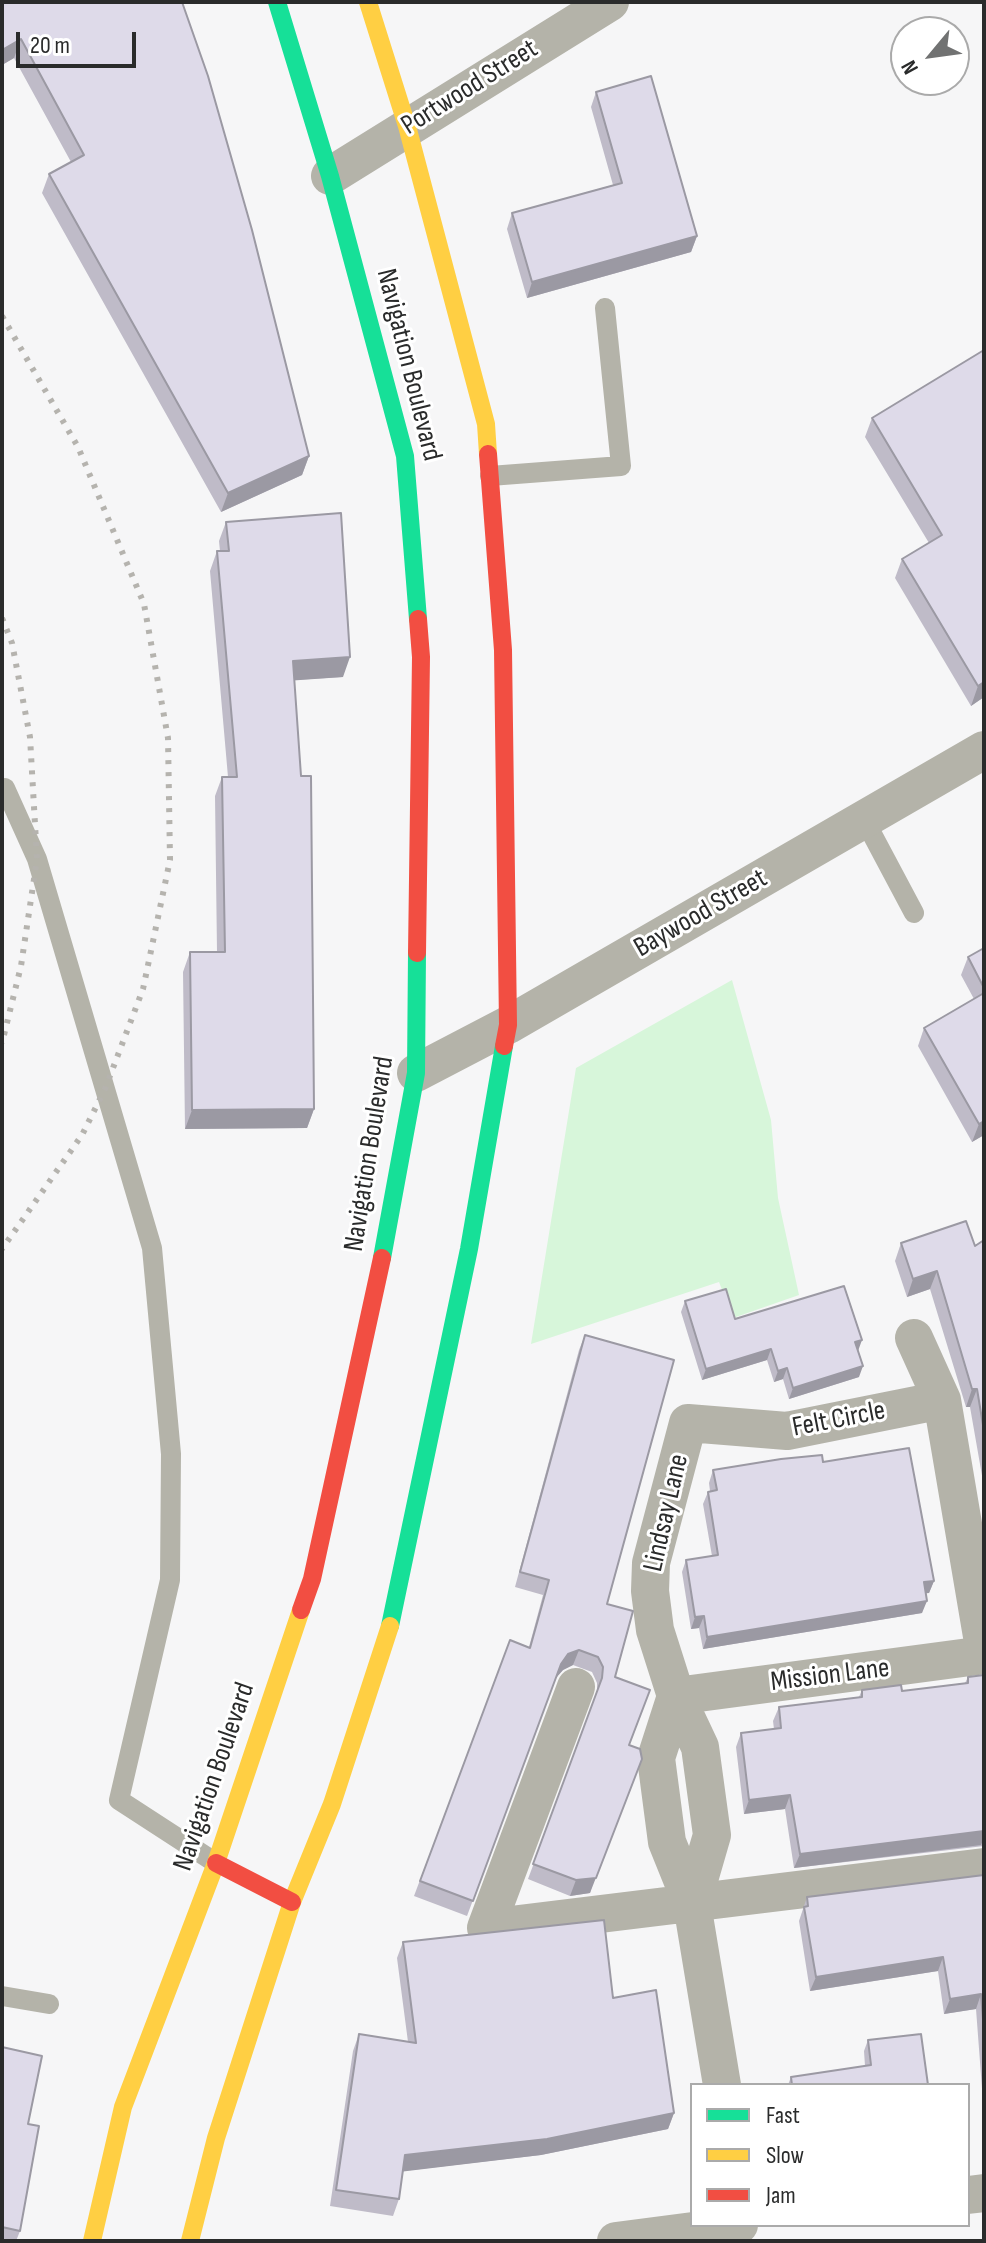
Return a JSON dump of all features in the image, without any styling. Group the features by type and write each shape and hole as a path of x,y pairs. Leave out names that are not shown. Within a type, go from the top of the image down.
{"main road":[{"name":"Navigation Boulevard","path":"92,2241 123,2107 216,1863 312,1579 387,1234 416,1073 421,657 405,456 330,176 277,2"},
{"name":"Navigation Boulevard","path":"190,2241 216,2138 292,1902 332,1804 395,1609 469,1249 508,1025 503,650 486,424 407,126 368,2"},
{"path":"216,1863 292,1902"}],"street":[{"name":"Portwood Street","path":"330,176 610,2"},
{"name":"Baywood Street","path":"416,1073 508,1025 984,750"},
{"path":"914,1338 942,1400 984,1648"},
{"name":"Felt Circle","path":"688,1423 787,1431 942,1400"},
{"name":"Lindsay Lane","path":"688,1423 651,1577 655,1630 676,1696 700,1747 712,1835 692,1904 722,2083"},
{"name":"Mission Lane","path":"676,1696 984,1655"},
{"path":"576,1687 486,1928 984,1867"},
{"path":"616,2241 724,2227"}],"lane":[{"path":"490,476 621,466 605,308"},
{"path":"5,788 37,859 152,1248 171,1454 170,1580 119,1800 216,1863"},
{"path":"864,819 914,913"},
{"path":"2,1996 49,2004"}],"green space":[{"path":"732,980 771,1120 778,1198 799,1295 733,1318 719,1282 531,1344 576,1068"}],"building":[{"path":"2,2 182,2 208,76 252,230 309,456 228,493 49,174 84,155 21,39 2,50"},
{"path":"651,76 697,236 532,282 512,213 622,183 596,92"},
{"path":"984,350 984,682 978,686 902,559 942,535 872,418"},
{"path":"341,513 350,657 293,661 301,776 311,776 314,1109 192,1110 190,952 225,952 222,777 237,777 217,551 229,551 226,522"},
{"path":"984,948 984,988 968,957"},
{"path":"984,993 984,1121 979,1124 924,1028"},
{"path":"966,1221 975,1246 984,1240 984,1431 977,1389 972,1389 937,1271 913,1279 901,1243"},
{"path":"844,1286 862,1340 855,1342 863,1366 793,1388 787,1368 778,1371 771,1349 706,1369 685,1301 726,1289 735,1319"},
{"path":"585,1335 674,1360 607,1604 633,1611 615,1677 650,1690 629,1745 640,1749 642,1759 596,1878 576,1880 533,1864 602,1678 603,1667 598,1657 579,1650 568,1654 561,1664 473,1901 420,1881 510,1640 530,1648 549,1580 520,1572"},
{"path":"909,1448 934,1581 924,1582 927,1601 707,1637 704,1616 695,1617 686,1560 718,1555 708,1492 717,1490 713,1470 822,1455 823,1462"},
{"path":"984,1675 984,1831 800,1854 790,1795 749,1800 741,1733 781,1728 779,1707 862,1697 862,1690 901,1685 902,1691 968,1683 968,1677"},
{"path":"984,1875 984,2032 981,1994 950,1999 943,1957 816,1977 804,1907 808,1906 807,1897"},
{"path":"604,1920 613,1998 656,1990 674,2113 547,2139 405,2155 399,2199 336,2190 359,2034 416,2043 403,1942"},
{"path":"921,2034 928,2083 792,2083 791,2077 871,2065 868,2040"},
{"path":"2,2047 42,2056 28,2124 39,2126 20,2231 2,2227"}],"railway":[{"path":"2,316 78,447 144,604 168,738 170,860 143,989 105,1089 82,1135 2,1249"},
{"path":"2,618 12,643 30,737 37,859 21,966 2,1043"}],"traffic: fast":[{"path":"277,2 330,176 405,456 418,619"},
{"path":"382,1258 416,1073 417,953"},
{"path":"390,1626 469,1249 504,1046"}],"traffic: slow":[{"path":"368,2 407,126 486,424 488,454"},
{"path":"92,2241 123,2107 216,1863 301,1610"},
{"path":"190,2241 216,2138 292,1902 332,1804 390,1626"}],"traffic: jam":[{"path":"488,454 503,650 508,1025 504,1046"},
{"path":"417,953 421,657 418,619"},
{"path":"301,1610 312,1579 382,1258"},
{"path":"216,1863 292,1902"}]}
